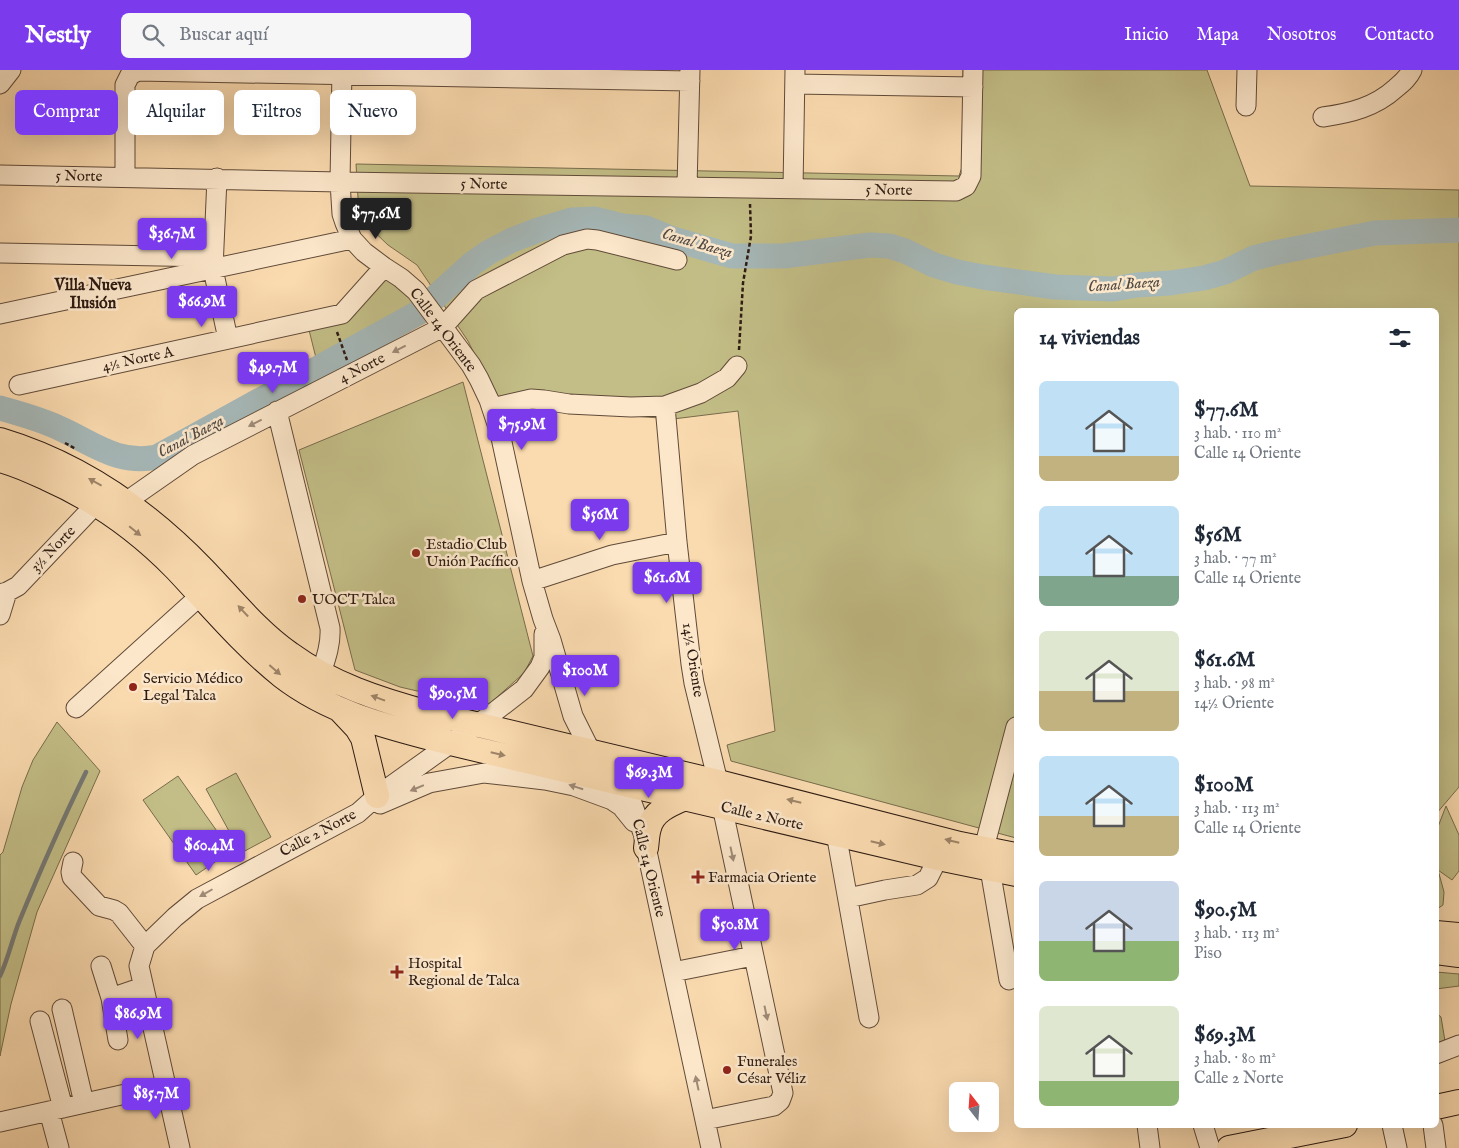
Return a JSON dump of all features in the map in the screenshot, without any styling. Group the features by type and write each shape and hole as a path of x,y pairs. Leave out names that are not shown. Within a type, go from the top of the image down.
{"main road":[{"path":"0,440 78,472 127,501 186,552 273,642 308,666 339,683 384,700 476,724"},
{"path":"0,460 47,478 118,518 156,549 248,645 283,677 313,697 355,716 450,743"},
{"path":"338,708 358,728 363,738 377,796"},
{"name":"Calle 2 Norte","path":"476,724 718,782 987,859 1014,873"},
{"name":"Calle 2 Norte","path":"450,743 938,858 987,859 1014,855"},
{"path":"645,841 649,826 659,812 685,798"},
{"path":"1439,933 1459,935"},
{"path":"1439,952 1459,955"},
{"path":"1439,1105 1459,1102"},
{"path":"1229,1148 1330,1128"}],"street":[{"path":"0,84 11,70"},
{"path":"1246,106 1247,70"},
{"path":"1323,117 1364,109 1386,97 1408,77 1412,70"},
{"path":"125,177 125,85 130,75 138,71 690,76 687,187"},
{"name":"Calle 14 Oriente","path":"342,72 340,182 344,223 352,239 364,252 416,291 471,364 492,408 500,433 542,620 552,640 573,716 591,752 620,782 632,802 645,841 711,1148"},
{"path":"793,189 795,77 973,78"},
{"name":"5 Norte","path":"0,175 956,191 966,186 971,176 973,78"},
{"path":"217,178 213,263 228,339"},
{"path":"0,314 213,263 352,239"},
{"path":"438,320 476,290 562,245 575,241 586,239 598,240 677,260"},
{"path":"0,253 213,263"},
{"name":"4½ Norte A","path":"19,385 342,314 384,267"},
{"name":"4 Norte","path":"127,501 193,455 351,373 438,320"},
{"path":"492,408 531,399 569,404 631,407 666,412 727,378 737,366"},
{"path":"277,411 330,628 331,638 321,673"},
{"name":"14½ Oriente","path":"666,412 677,542 694,683 718,782"},
{"name":"3½ Norte","path":"0,615 4,593 18,586 96,504"},
{"path":"532,581 612,555 677,542"},
{"path":"76,708 201,596"},
{"name":"Calle 2 Norte","path":"145,946 197,899 358,813 377,796 493,713 524,688 540,667 544,657 542,620"},
{"path":"1009,980 987,859 1014,736"},
{"path":"358,813 429,783 484,773 546,780 574,786 612,800 621,806 645,841"},
{"path":"705,1120 770,1107 777,1104 782,1097 782,1088 722,806"},
{"path":"836,834 869,1018"},
{"path":"848,898 917,885 928,878 938,858"},
{"path":"73,862 72,877 99,906 119,913 145,946 138,966 180,1148"},
{"path":"673,972 753,956"},
{"path":"101,966 111,998 118,1040"},
{"path":"111,998 143,988"},
{"path":"62,1009 84,1103"},
{"path":"40,1021 56,1110 59,1148"},
{"path":"1439,1053 1459,1045"},
{"path":"0,1122 166,1085"},
{"path":"1147,1128 1150,1148"},
{"path":"1204,1128 1210,1148"},
{"path":"1393,1128 1396,1148"},
{"path":"1433,1128 1436,1148"}],"path":[{"path":"737,366 743,283 751,236 749,188"},
{"path":"340,339 351,373"},
{"path":"61,442 77,449"}],"shaded area":[{"path":"963,70 1207,70 1250,186 1459,190 1459,787 1439,810 1439,308 1014,308 1014,837 731,761 727,745 775,731 738,411 673,419 525,408 503,412 468,341 417,265 388,245 367,225 358,198 356,164 959,176 962,167"},
{"path":"384,274 419,301 316,358 308,326"},
{"name":"Estadio Club Unión Pacífico","path":"463,382 533,656 524,673 486,707 400,687 355,670 299,450"},
{"path":"57,722 100,771 37,912 11,1004 0,1056 0,855 3,852 22,787 33,760"},
{"path":"236,773 271,837 241,853 206,789"},
{"path":"178,776 231,851 196,875 143,800"},
{"path":"1446,806 1459,835 1459,871 1452,880 1439,871 1439,824"},
{"path":"1439,874 1444,892 1443,905 1439,908"},
{"path":"1439,972 1459,974 1459,986 1439,989"},
{"path":"1439,1015 1441,1017 1446,1047 1439,1050"}],"waterway":[{"name":"Canal Baeza","path":"0,408 52,425 117,455 143,459 157,457 418,313 473,263 489,252 512,240 572,220 594,219 622,226 646,228 673,239 732,256 784,256 870,245 889,246 905,251 934,265 983,277 1055,287 1113,289 1204,278 1225,272 1254,258 1375,233 1459,230"},
{"path":"0,976 27,903 86,772"}],"place":[{"name":"Estadio Club Unión Pacífico","path":"416,553"},
{"name":"UOCT Talca","path":"302,599"},
{"name":"Servicio Médico Legal Talca","path":"133,687"},
{"name":"Farmacia Oriente","path":"698,877"},
{"name":"Hospital Regional de Talca","path":"397,972"},
{"name":"Funerales César Véliz","path":"727,1070"}],"district":[{"name":"Villa Nueva Ilusión","path":"93,295"}]}
